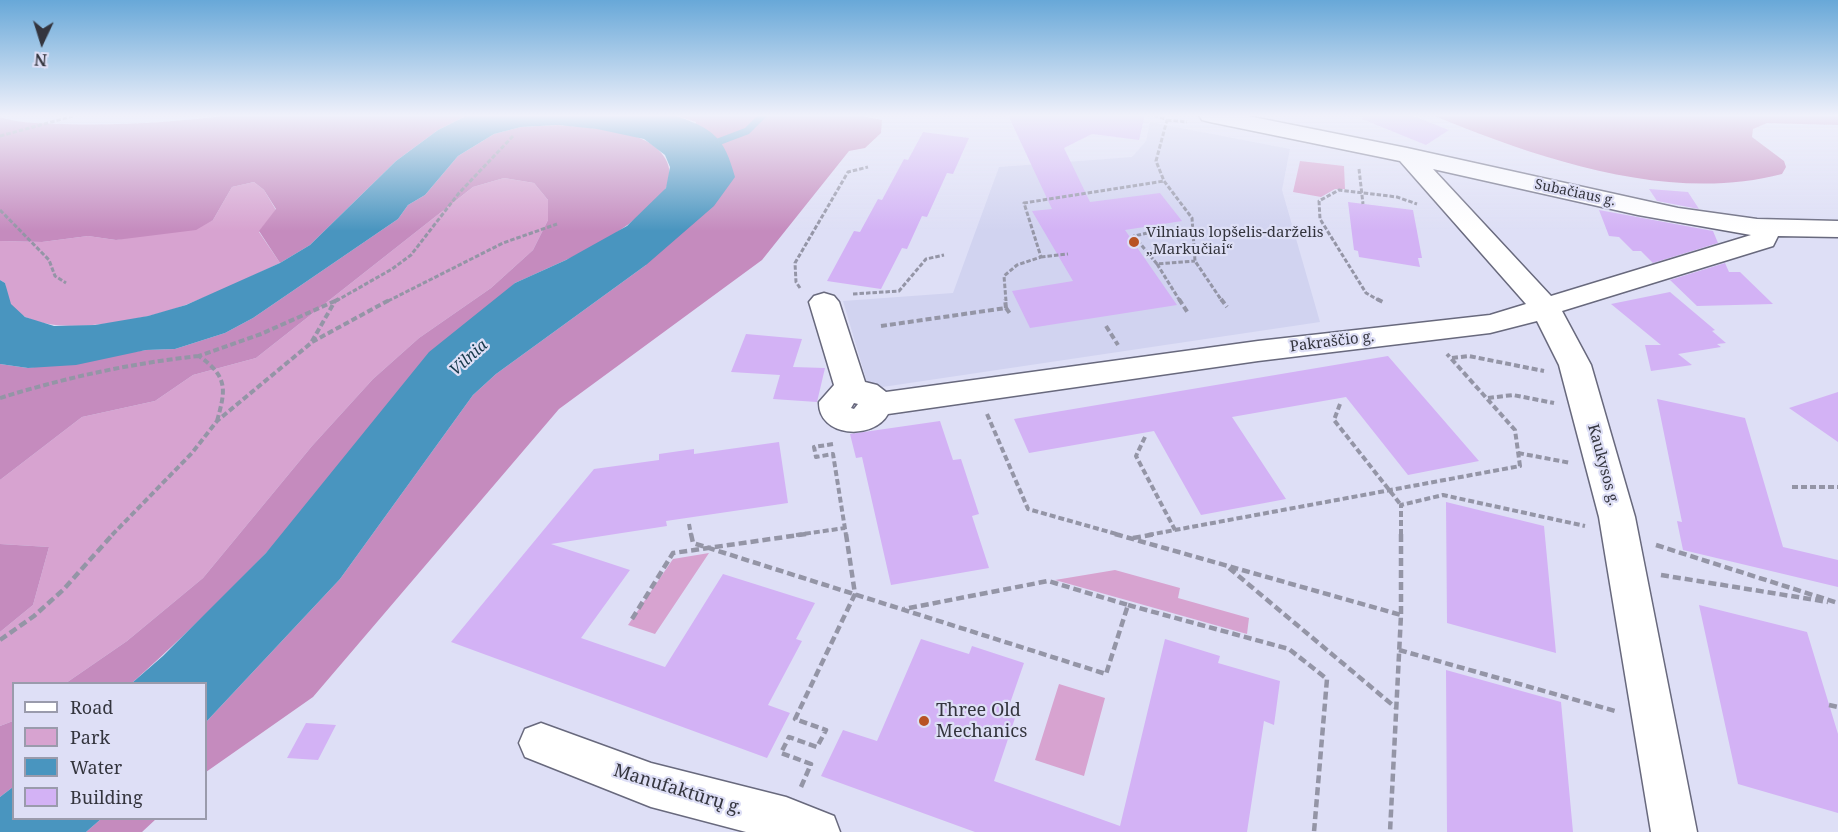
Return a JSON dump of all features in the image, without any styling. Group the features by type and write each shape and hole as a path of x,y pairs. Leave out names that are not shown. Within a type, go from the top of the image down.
{"street":[{"name":"Subačiaus g.","path":"1402,154 1674,214 1760,226 1838,229"},
{"name":"Kaukysos g.","path":"1407,155 1545,307 1562,338 1584,394 1621,534 1674,832"},
{"name":"Pakraščio g.","path":"858,406 1258,351 1490,324 1522,317 1545,307 1763,240 1765,236 1760,226"},
{"path":"824,302 858,406"},
{"name":"Manufaktūrų g.","path":"542,743 651,785 801,826"}],"path":[{"path":"0,398 41,384 162,360 199,357 261,334 335,301 392,270 411,255 459,193 495,154"},
{"path":"1158,154 1156,161 1164,181 1192,218 1195,261 1227,308"},
{"path":"1357,154 1363,204"},
{"path":"868,167 848,172 795,263 796,282 804,292 824,302 834,295 899,291 926,259 944,255"},
{"path":"1041,257 1024,203 1164,181"},
{"path":"1383,302 1366,293 1320,219 1319,201 1339,190 1396,197 1425,206 1453,204"},
{"path":"0,210 49,260 56,276 66,283"},
{"path":"0,640 34,616 63,590 132,512 192,453 218,421 311,343 415,285 509,239 557,224"},
{"path":"1188,313 1156,264 1134,236 1152,232 1193,233"},
{"path":"1011,315 1006,308 1004,276 1017,266 1041,257 1068,254"},
{"path":"1156,264 1195,261"},
{"path":"311,343 335,301"},
{"path":"881,326 1006,308"},
{"path":"1132,539 1520,465 1515,430 1426,331"},
{"path":"1451,358 1469,356 1584,394"},
{"path":"199,357 218,369 225,392 218,421"},
{"path":"977,391 1028,509 1401,615"},
{"path":"1487,398 1514,395 1584,394"},
{"path":"1340,404 1334,420 1401,505 1401,615 1390,832"},
{"path":"801,826 811,764 781,753 789,737 817,747 826,730 795,718 855,594 833,454 816,457 814,447 837,443 838,431 858,406"},
{"path":"1145,437 1136,456 1175,530"},
{"path":"1518,453 1605,470"},
{"path":"1792,487 1838,487"},
{"path":"1401,505 1443,495 1621,534 1838,604"},
{"path":"689,524 693,543 1106,674 1128,605"},
{"path":"632,619 673,554 845,528"},
{"path":"1227,566 1396,708"},
{"path":"1628,570 1838,604"},
{"path":"904,609 1048,581 1289,649 1328,679 1314,832"},
{"path":"1399,650 1654,722"},
{"path":"1829,705 1838,707"}],"shaded area":[{"path":"0,154 406,154 310,245 280,263 259,231 276,209 264,190 254,182 232,187 213,220 196,230 116,240 88,236 42,242 0,241"},
{"path":"462,154 662,154 670,173 666,188 630,223 600,243 515,283 280,539 182,637 133,682 67,682 127,641 203,578 312,446 373,379 419,338 491,288 533,250 548,220 548,200 534,183 504,178 473,187 256,358 193,375 155,401 82,417 0,480 0,364 28,368 146,350 175,349 225,333 253,318 398,219 408,205 425,195"},
{"path":"685,154 847,154 762,260 559,409 313,697 207,771 207,721 340,579 473,395 496,374 646,265"},
{"name":"Vilniaus lopšelis-darželis „Markučiai“","path":"1135,154 1289,154 1282,190 1320,322 869,389 843,301 953,293 999,167 1132,157"},
{"path":"1538,154 1774,154 1784,161 1786,167 1782,174 1739,182 1694,183 1649,180 1604,172"},
{"path":"0,544 49,547 33,605 0,632"},
{"path":"12,721 12,788 0,797 0,726"},
{"path":"100,820 155,820 142,832 86,832"}],"green space":[{"path":"1300,161 1344,166 1345,189 1335,189 1321,197 1293,192"},
{"path":"504,178 534,183 548,200 548,220 533,250 491,288 419,338 373,379 312,446 203,578 127,641 67,682 12,682 12,721 0,726 0,632 33,605 49,547 0,544 0,480 82,417 155,401 193,375 256,358 473,187"},
{"path":"254,182 264,190 276,210 259,232 280,263 188,304 123,321 69,326 45,323 25,317 11,305 5,283 0,280 0,241 42,242 88,236 116,240 213,220 232,187"},
{"path":"709,553 655,634 628,625 673,559"},
{"path":"1115,570 1180,588 1178,598 1249,618 1247,634 1055,580"},
{"path":"1059,684 1105,698 1084,776 1035,760"}],"water":[{"path":"406,154 462,154 425,195 408,205 398,219 253,318 225,333 175,349 146,350 76,365 28,368 0,364 0,280 5,283 11,304 25,317 54,326 95,325 148,316 186,305 280,263 310,245"},
{"name":"Vilnia","path":"663,154 727,154 735,177 714,206 646,265 496,374 473,395 340,579 207,721 207,682 133,682 163,656 266,553 429,352 515,283 566,260 627,226 666,188 670,167"},
{"path":"12,788 12,820 100,820 86,832 0,832 0,797"}],"building":[{"path":"911,154 962,154 953,174 947,173 927,217 922,216 907,249 902,248 881,289 827,281 854,231 860,232 878,199 882,200 904,159 908,160"},
{"path":"1026,154 1067,154 1090,202 1160,193 1182,221 1125,230 1177,305 1030,328 1012,291 1073,281 1032,211 1052,209"},
{"path":"1649,189 1688,192 1699,209 1657,201"},
{"path":"1348,202 1413,210 1422,258 1418,258 1420,267 1359,257 1358,251 1354,250"},
{"path":"1599,210 1713,231 1718,243 1653,263 1641,251 1633,251 1619,237 1609,236"},
{"path":"1725,263 1729,272 1740,272 1773,304 1697,306 1670,280"},
{"path":"1670,292 1715,330 1712,331 1726,343 1717,344 1721,347 1678,354 1692,365 1651,371 1645,345 1661,345 1611,304"},
{"path":"746,334 802,339 793,367 825,368 817,402 773,399 780,375 731,372"},
{"path":"1388,356 1479,461 1408,475 1346,397 1232,417 1286,499 1201,515 1154,431 1029,453 1014,419"},
{"path":"1838,392 1838,442 1789,408"},
{"path":"1657,399 1745,418 1783,547 1838,560 1838,587 1683,550 1677,521 1682,522"},
{"path":"940,421 953,460 961,459 979,514 972,516 989,568 891,585 862,457 856,458 850,434"},
{"path":"779,442 788,503 666,521 667,526 551,544 630,570 581,638 665,667 723,574 815,603 796,639 802,641 768,705 790,713 767,758 451,642 594,469 659,460 659,454 694,449 694,454"},
{"path":"1446,502 1544,526 1556,653 1447,623"},
{"path":"1699,605 1807,632 1838,734 1838,813 1738,784"},
{"path":"921,639 969,654 972,646 1024,663 1008,709 1017,712 994,781 1120,826 1165,639 1220,656 1218,663 1280,681 1274,725 1264,721 1247,832 975,832 821,776 843,730 877,741"},
{"path":"1446,670 1561,702 1573,832 1447,832"},
{"path":"306,723 336,725 318,760 287,758"}],"place":[{"name":"Vilniaus lopšelis-darželis „Markučiai“","path":"1134,242"},
{"name":"Three Old Mechanics","path":"924,721"}]}
